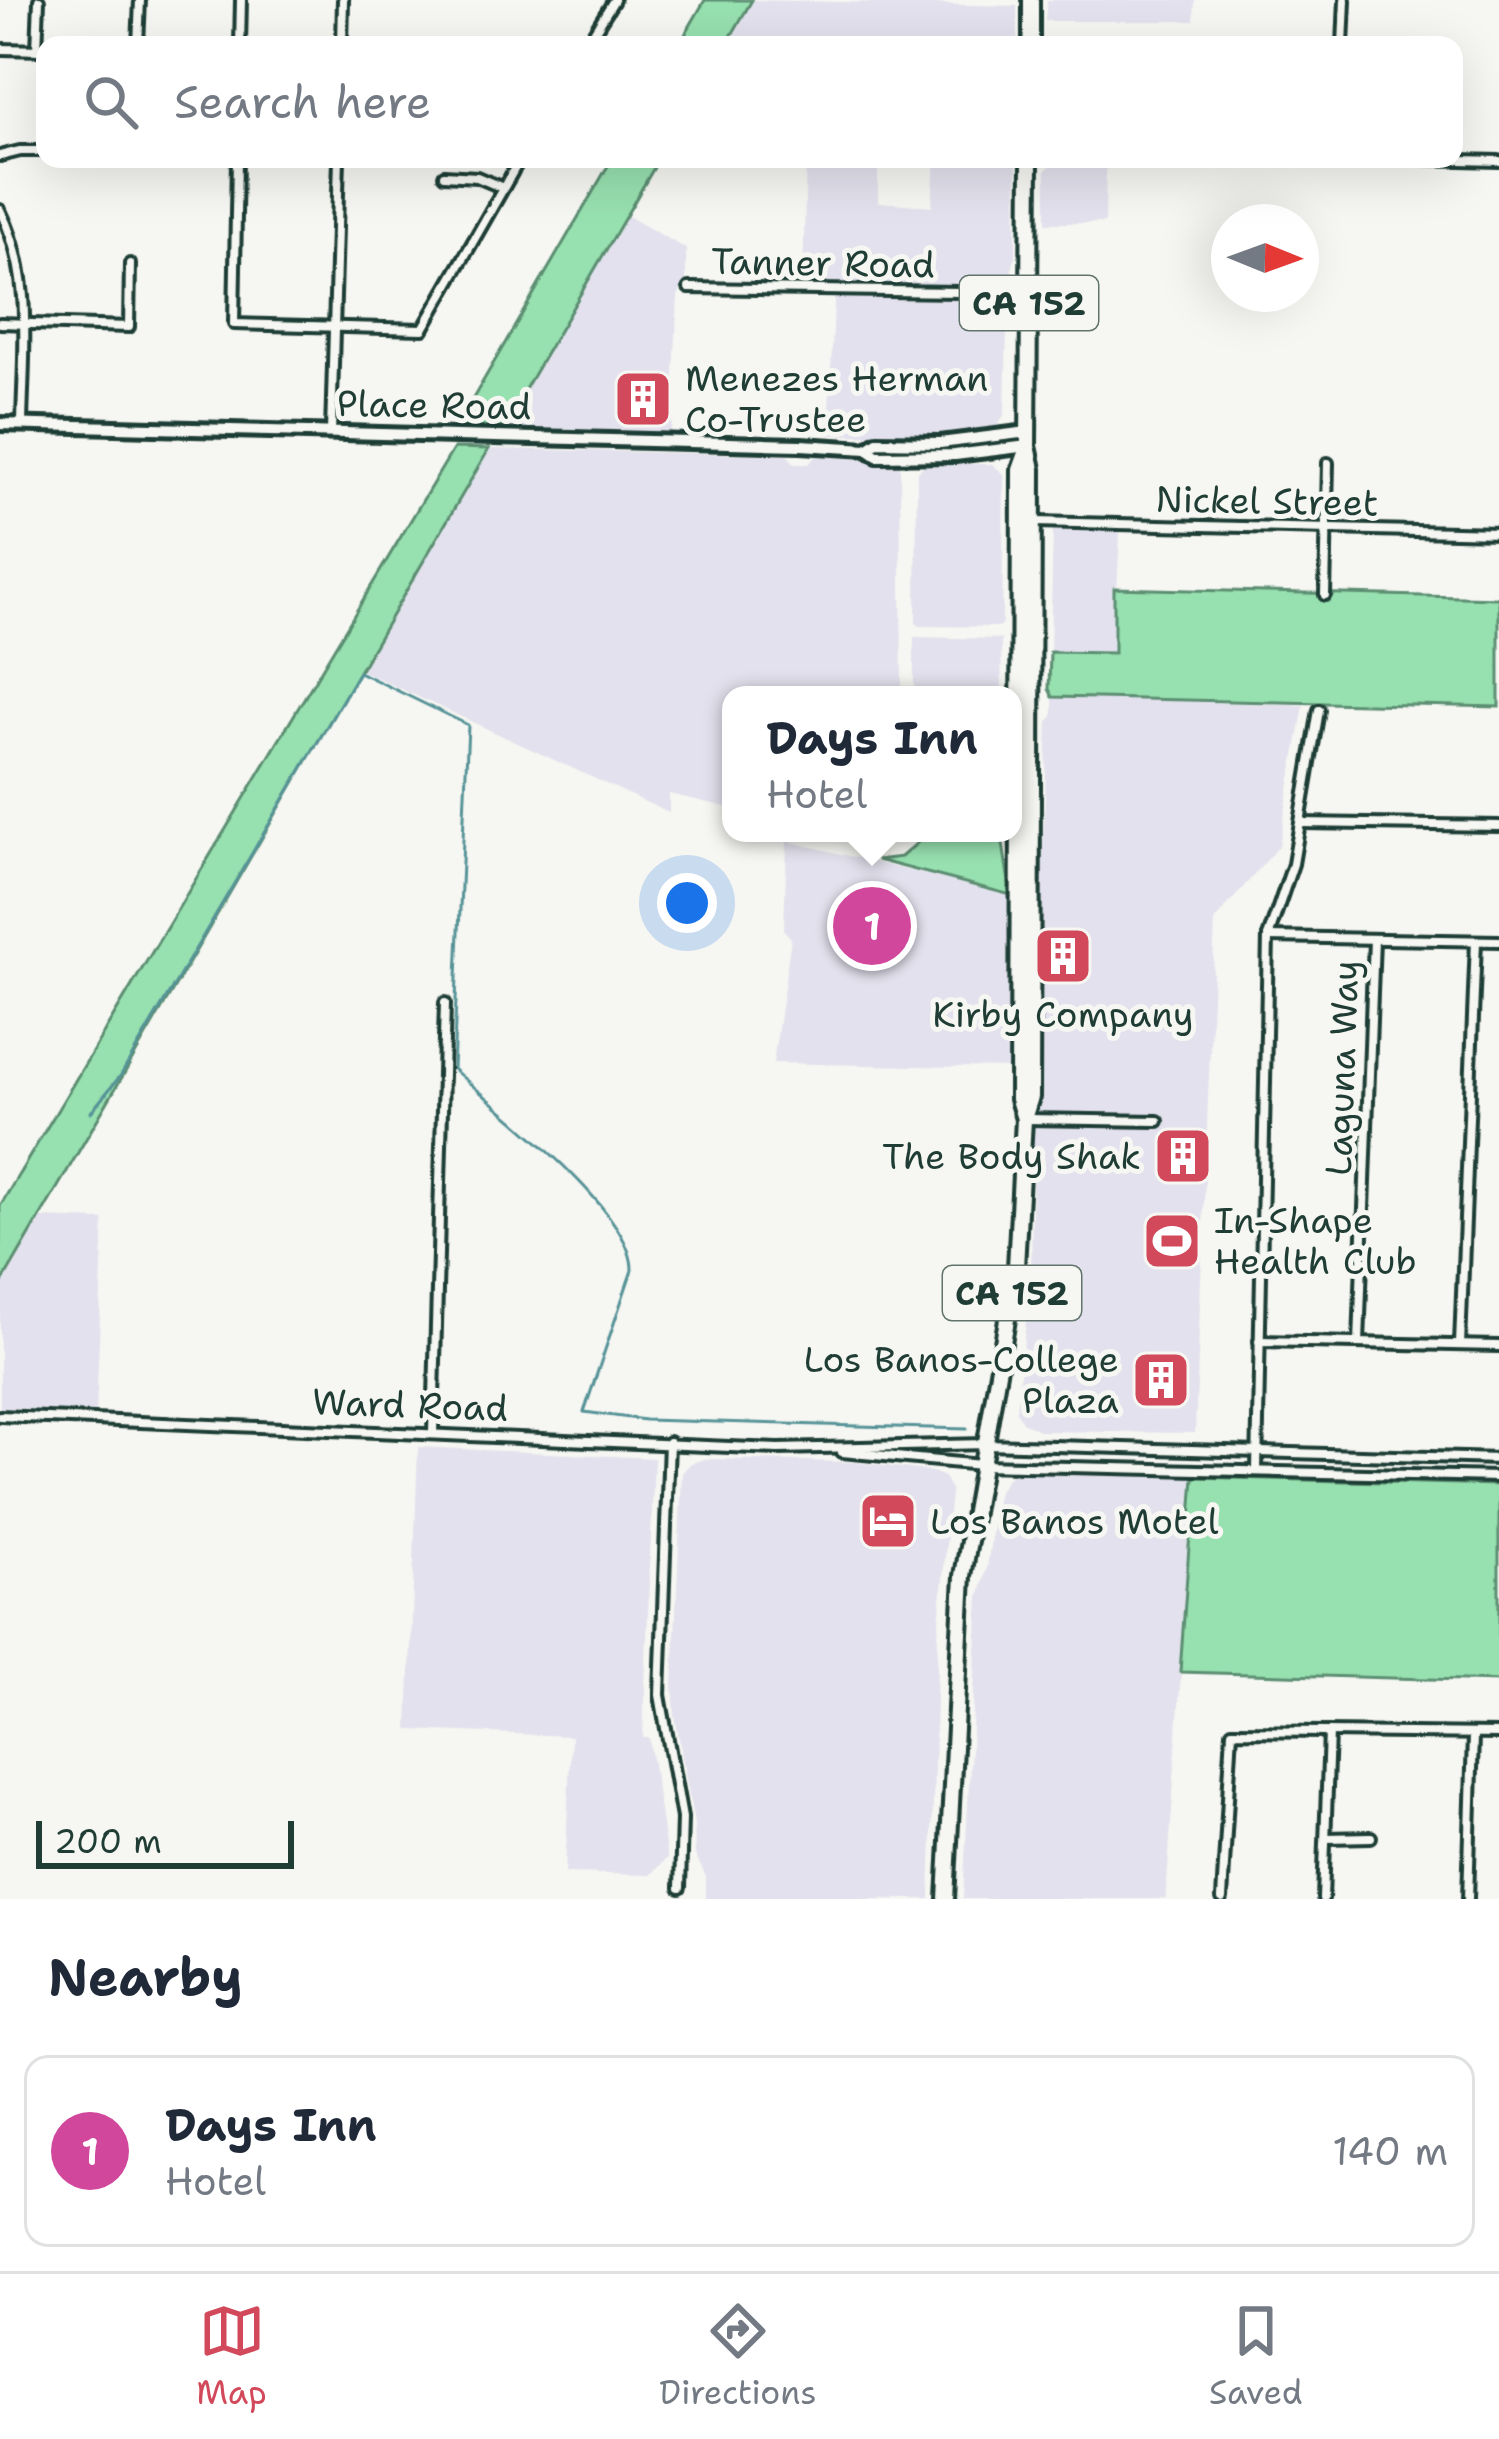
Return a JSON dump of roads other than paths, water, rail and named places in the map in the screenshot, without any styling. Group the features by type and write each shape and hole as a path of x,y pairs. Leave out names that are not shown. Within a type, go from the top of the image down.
{"highway":[{"path":"1031,0 1031,36"},
{"name":"CA 152","path":"946,1899 958,1640 968,1538 1016,1267 1024,1119 1031,1097 1035,770 1034,469 1028,439 1030,168"},
{"name":"CA 152","path":"1019,686 1020,470 1028,439"},
{"name":"CA 152","path":"1018,842 1018,1099 1024,1119"}],"street":[{"path":"39,0 40,36"},
{"path":"138,36 140,0"},
{"path":"240,36 241,0"},
{"path":"342,36 344,0"},
{"path":"592,36 614,0"},
{"path":"1343,36 1345,0"},
{"path":"0,50 36,50"},
{"path":"0,156 36,151"},
{"path":"1463,160 1499,161"},
{"path":"237,168 234,324 334,329 423,329 515,168"},
{"path":"331,433 339,168"},
{"path":"444,175 478,177 503,188"},
{"path":"0,210 20,263 22,425"},
{"path":"0,323 129,327 130,264"},
{"name":"Tanner Road","path":"688,288 1029,293"},
{"name":"Place Road","path":"0,424 867,449 877,456 955,455 1028,439"},
{"path":"1325,595 1328,463"},
{"name":"Nickel Street","path":"1033,522 1499,533"},
{"path":"1257,1470 1268,937 1293,864 1319,710"},
{"path":"1301,823 1499,826"},
{"path":"1268,937 1499,940"},
{"name":"Laguna Way","path":"1359,1343 1374,939"},
{"path":"1460,1345 1476,941"},
{"path":"433,1433 446,1003"},
{"path":"1024,1119 1158,1121"},
{"path":"1259,1341 1499,1346"},
{"name":"Ward Road","path":"0,1416 817,1449 981,1465 1499,1477"},
{"path":"669,1442 660,1695 683,1836 680,1888"},
{"name":"Ward Road","path":"817,1449 985,1444 1499,1460"},
{"path":"1222,1899 1232,1731 1499,1734"},
{"path":"1323,1899 1329,1732"},
{"path":"1468,1899 1473,1736"},
{"path":"1327,1838 1371,1837"}],"waterway":[{"path":"91,1112 121,1075 359,672 468,725 453,1069 560,1162 611,1219 626,1246 632,1270 584,1412 645,1420 967,1429"}],"place":[{"name":"Menezes Herman Co-Trustee","path":"643,399"},
{"name":"Days Inn","path":"872,926"},
{"name":"Kirby Company","path":"1063,956"},
{"name":"The Body Shak","path":"1183,1156"},
{"name":"In-Shape Health Club","path":"1172,1241"},
{"name":"Los Banos-College Plaza","path":"1161,1380"},
{"name":"Los Banos Motel","path":"888,1521"}]}
